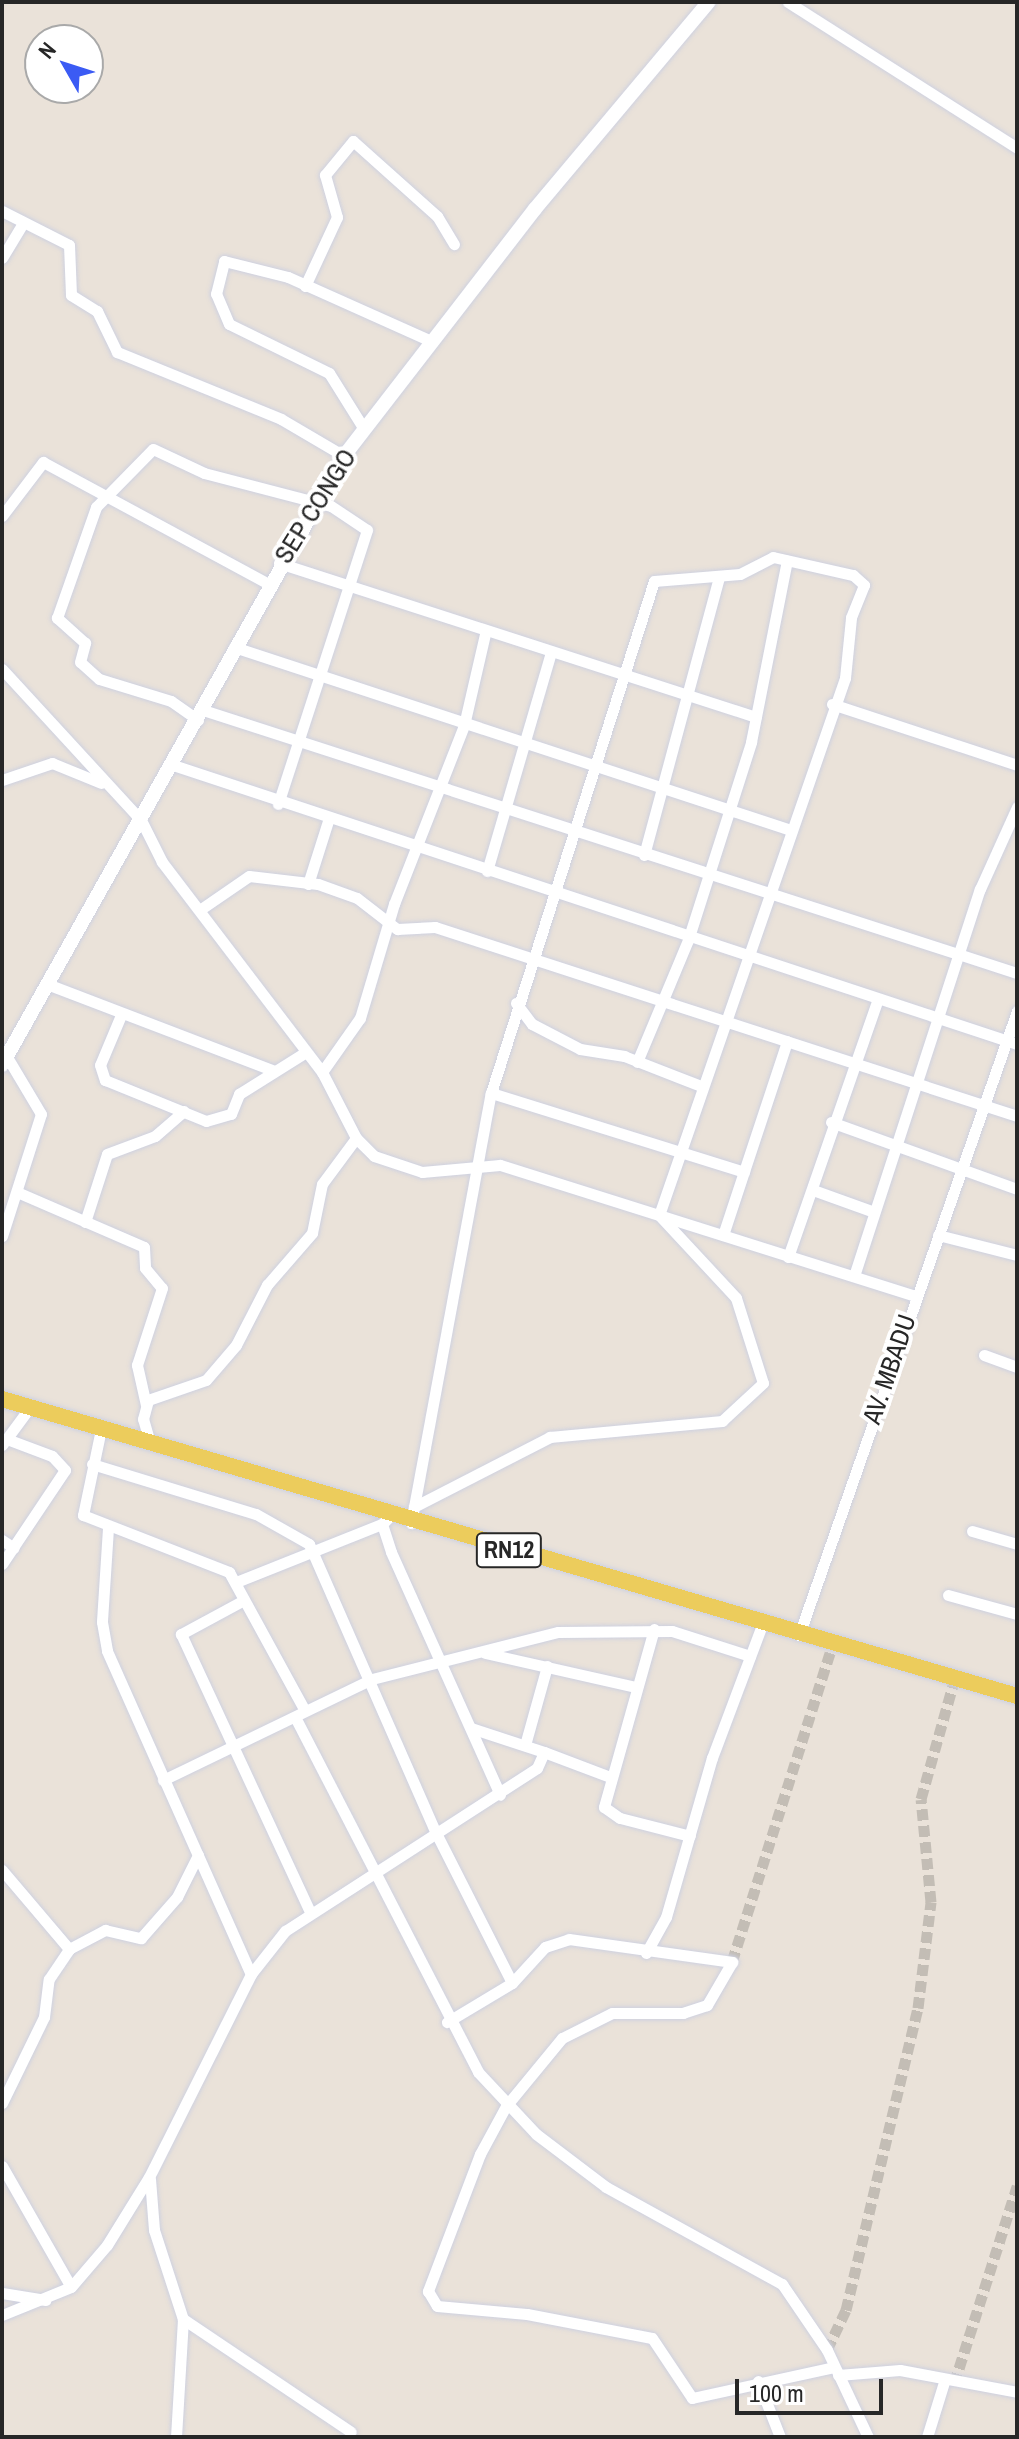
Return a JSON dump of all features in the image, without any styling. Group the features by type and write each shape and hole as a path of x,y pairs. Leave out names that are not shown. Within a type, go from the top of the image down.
{"main road":[{"name":"RN12","path":"2,1399 150,1443 386,1521 412,1515 799,1635 1017,1696"}],"street":[{"name":"SEP CONGO","path":"4,1061 173,765 267,583 344,456 431,341 709,2"},
{"path":"788,2 1017,148"},
{"path":"305,286 337,217 325,175 353,141 437,216 454,244"},
{"path":"2,211 69,245 71,295 97,311 117,352 281,419 344,456"},
{"path":"2,258 23,223"},
{"path":"364,429 329,373 234,329 216,294 230,258 305,286 431,341"},
{"path":"278,804 302,742 323,681 347,589 367,530 331,506 314,506 204,473 153,449 103,495 57,618 83,639 80,662 99,679 171,701 200,715 302,742 705,876 1017,973"},
{"path":"2,516 43,462 267,583"},
{"path":"412,1515 481,1164 491,1093 516,1003 574,832 622,676 658,576 719,577 763,559 839,570 864,585 832,704 770,895 723,1022 659,1215"},
{"path":"637,1062 688,940 705,876 756,717 787,561"},
{"path":"279,563 347,589 550,655 756,717"},
{"path":"644,855 692,698 719,577"},
{"path":"322,1072 353,1033 389,926 419,852 436,789 464,725 485,634"},
{"path":"234,647 323,681 791,830"},
{"path":"487,871 502,809 550,655"},
{"path":"3,672 103,783 141,820 162,862 201,909 322,1072 356,1138 374,1156 422,1172 481,1164 659,1215 915,1296"},
{"path":"832,704 1017,765"},
{"path":"2,780 52,763 103,783"},
{"path":"173,765 419,852 487,871 688,940 1012,1042"},
{"path":"854,1276 962,954 980,889 1017,807"},
{"path":"308,884 328,821"},
{"path":"201,909 249,876 308,884 357,898 389,926 409,932 435,927 1017,1116"},
{"path":"47,984 121,1015 202,1037 275,1071"},
{"path":"788,1257 813,1190 831,1122 857,1062 877,1001"},
{"path":"516,1003 532,1024 580,1049 637,1062 701,1086"},
{"name":"AV. MBADU","path":"799,1635 958,1170 1012,1042 1017,1011"},
{"path":"121,1015 100,1073 206,1121 231,1114 239,1094 306,1052"},
{"path":"723,1235 787,1041"},
{"path":"2,1236 41,1109 4,1061"},
{"path":"491,1093 744,1172"},
{"path":"85,1222 107,1154 155,1136 184,1111"},
{"path":"831,1122 1017,1189"},
{"path":"146,1405 167,1390 206,1380 236,1345 267,1285 312,1233 322,1184 356,1138"},
{"path":"813,1190 874,1212"},
{"path":"17,1192 144,1247 145,1268 161,1281 136,1376 146,1405 150,1443"},
{"path":"412,1515 550,1437 705,1427 758,1391 763,1375 736,1298 659,1215"},
{"path":"938,1235 1017,1255"},
{"path":"984,1355 1017,1367"},
{"path":"2,1564 65,1470 52,1456 4,1442 30,1407"},
{"path":"101,1429 82,1513 108,1528 211,1560 236,1582 447,2022 506,2106 606,2187 771,2275 836,2371 868,2437"},
{"path":"92,1464 256,1514 305,1538 372,1679 436,1833 512,1983"},
{"path":"236,1582 386,1521 442,1663 500,1795"},
{"path":"108,1528 102,1622 107,1651 251,1974"},
{"path":"972,1531 1017,1544"},
{"path":"2,1540 14,1548"},
{"path":"948,1595 1017,1614"},
{"path":"244,1600 181,1631 309,1910"},
{"path":"646,1953 666,1917 690,1836 763,1622"},
{"path":"163,1780 372,1679 558,1632 654,1629 750,1656"},
{"path":"654,1629 603,1799 612,1815 690,1836"},
{"path":"481,1652 636,1687"},
{"path":"525,1745 547,1666"},
{"path":"471,1728 610,1777"},
{"path":"2,2315 46,2300 71,2287 149,2177 251,1974 309,1910 371,1869 500,1795 537,1768 544,1752"},
{"path":"2,2103 44,2017 49,1979 69,1949 105,1930 141,1938 177,1897 198,1855"},
{"path":"2,1870 69,1949"},
{"path":"447,2022 512,1983 545,1947 569,1939 646,1953 732,1962 707,2005 683,2013 612,2013 562,2038 506,2106 431,2271 428,2291 437,2306 643,2335 666,2350 692,2398 758,2381 836,2371 900,2370 944,2382 1017,2392"},
{"path":"2,2166 71,2287"},
{"path":"149,2177 154,2230 183,2319 176,2437"},
{"path":"2,2293 46,2300"},
{"path":"183,2319 351,2432"},
{"path":"758,2381 780,2437"},
{"path":"927,2437 944,2382"}],"tunnel":[{"path":"732,1962 833,1644"},
{"path":"827,2350 846,2310 918,2008 931,1902 921,1799 955,1678"},
{"path":"954,2384 1017,2186"}]}
